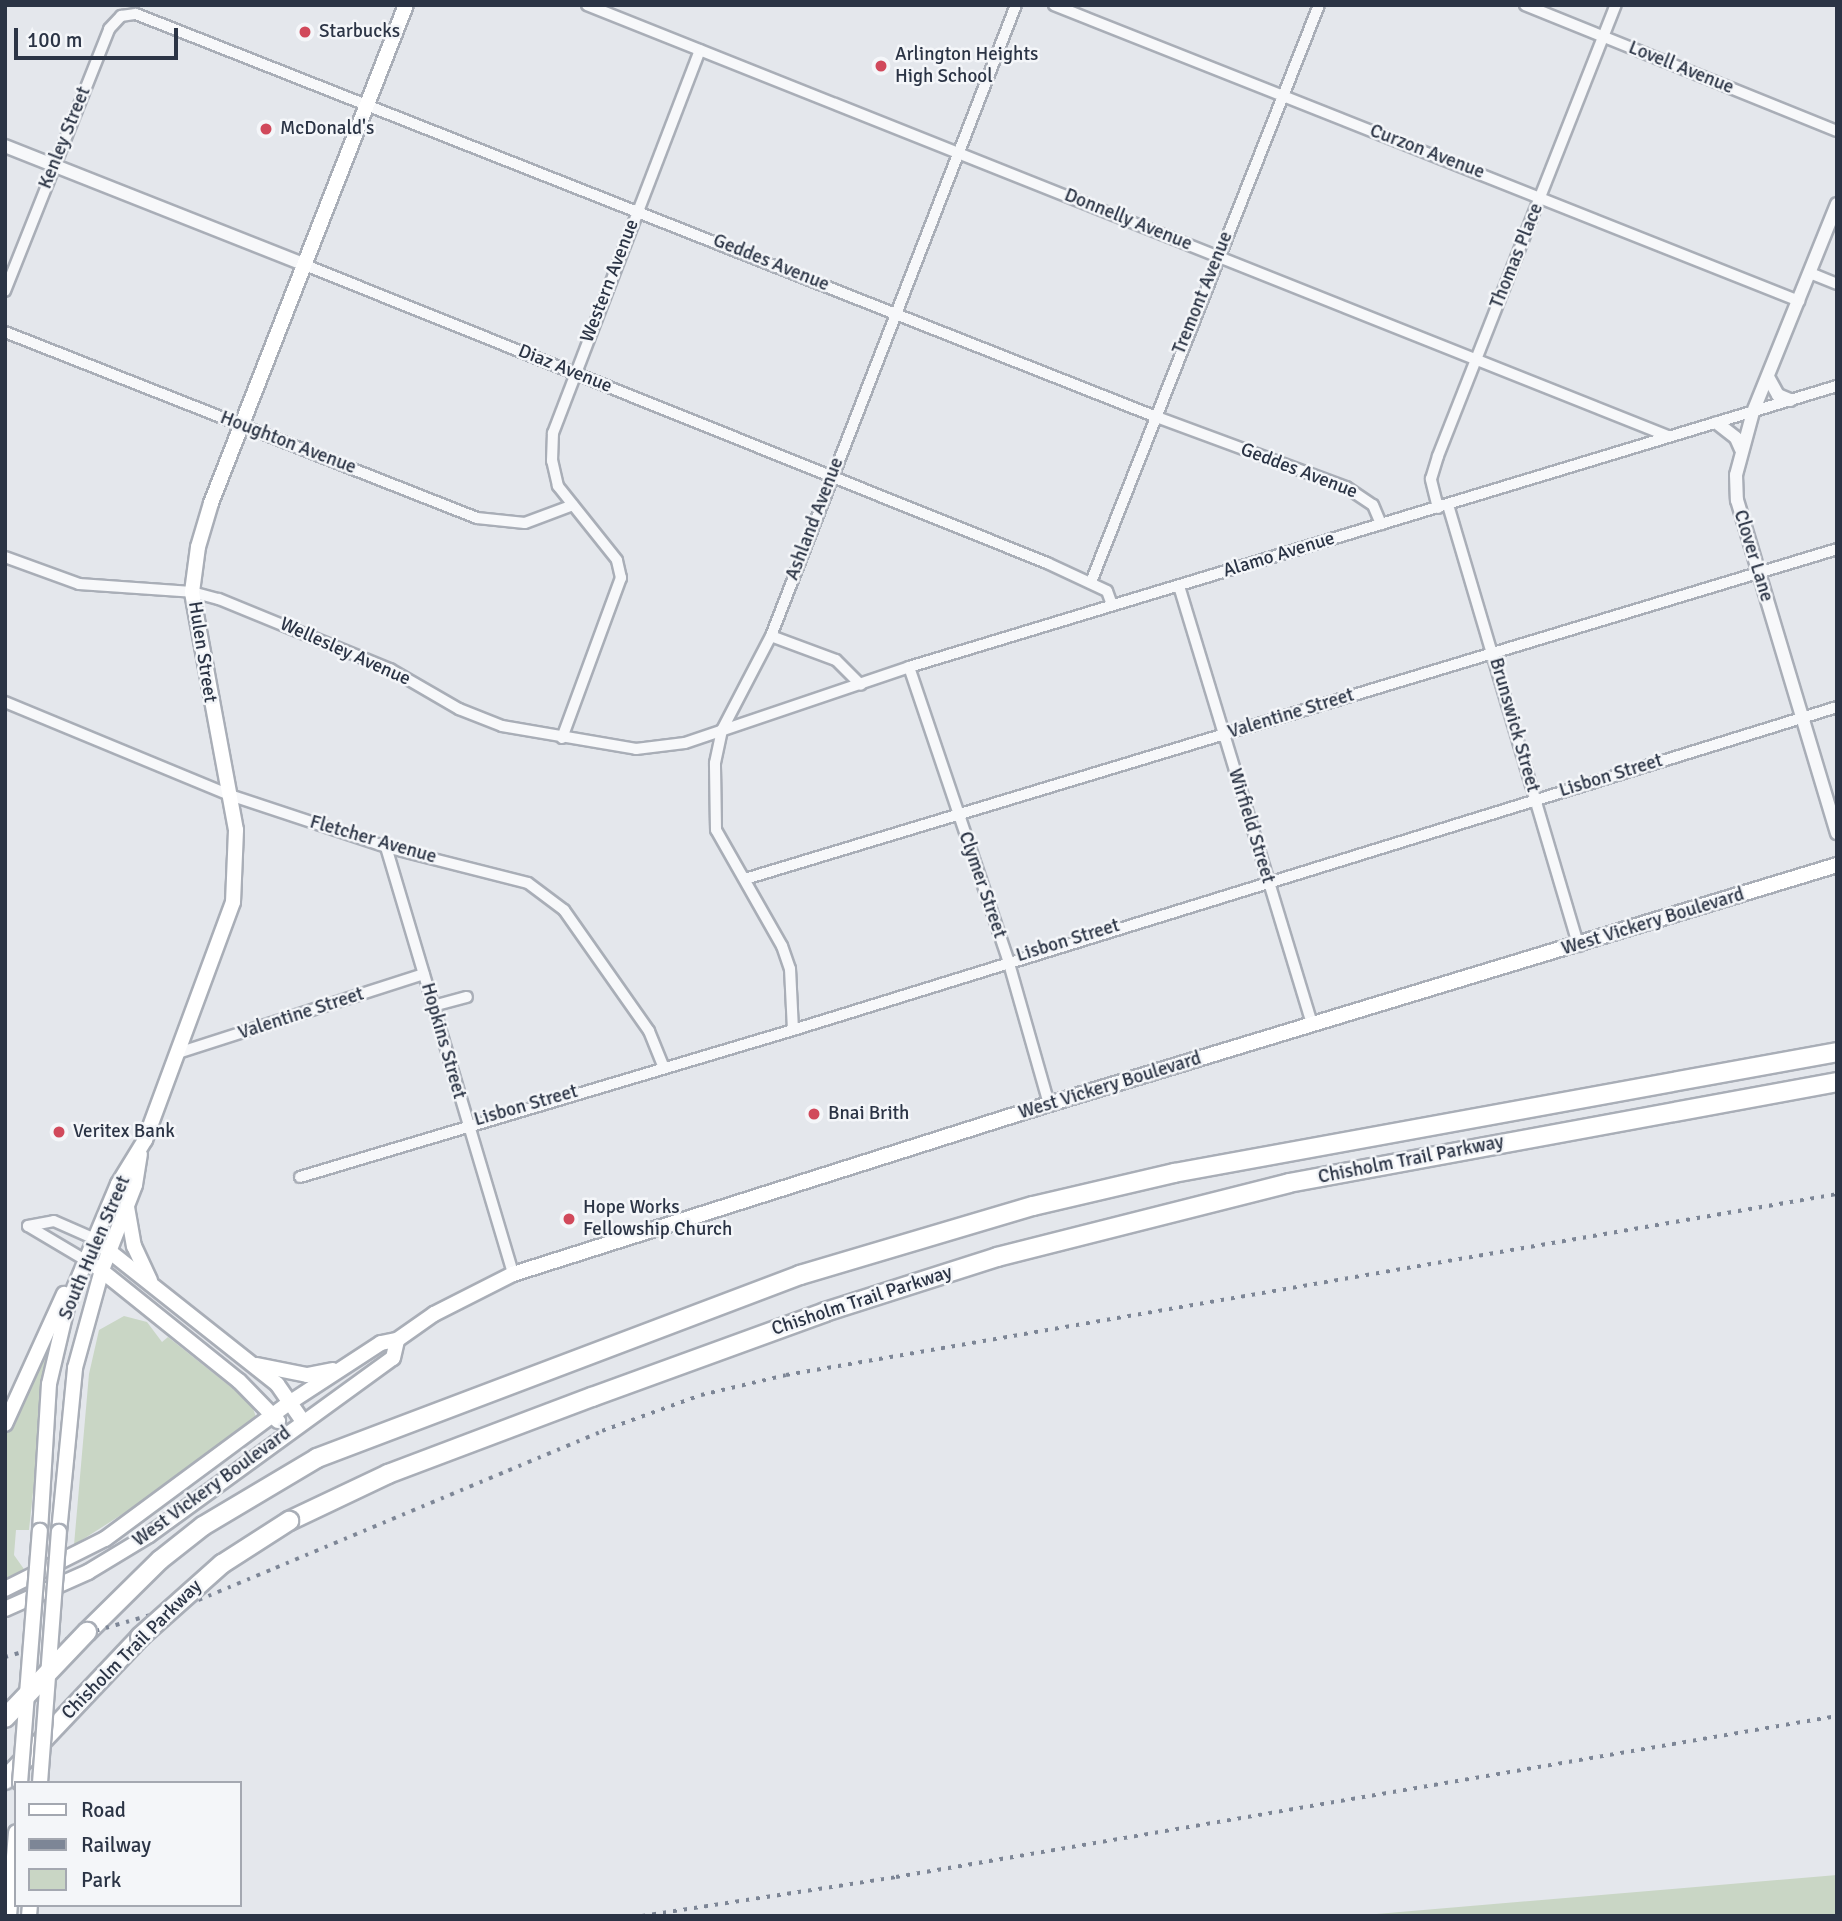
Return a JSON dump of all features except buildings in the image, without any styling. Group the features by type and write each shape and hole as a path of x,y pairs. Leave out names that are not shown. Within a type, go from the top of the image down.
{"highway":[{"name":"Chisholm Trail Parkway","path":"5,1718 160,1560 268,1485 364,1438 800,1275 1033,1206 1174,1173 1837,1052"},
{"name":"Chisholm Trail Parkway","path":"5,1780 180,1598 229,1559 289,1521 388,1474 794,1322 997,1257 1187,1206 1422,1157 1837,1082"}],"main road":[{"name":"Hulen Street","path":"141,1150 233,902 236,830 205,683 192,592 211,503 406,5"},
{"name":"West Vickery Boulevard","path":"5,1589 104,1539 289,1404 381,1343 397,1340 434,1314 513,1274 1049,1104 1579,946 1837,865"},
{"name":"South Hulen Street","path":"40,1781 72,1386 102,1270 127,1206 141,1150"},
{"name":"South Hulen Street","path":"20,1781 49,1384 68,1303 118,1184 141,1150"},
{"path":"127,1206 134,1246 155,1292"},
{"path":"95,1240 155,1292 277,1384 302,1420"},
{"path":"5,1424 68,1286 87,1261 102,1270 239,1381 274,1415 286,1433"},
{"name":"West Vickery Boulevard","path":"5,1609 116,1557 302,1420 393,1358 397,1340"},
{"path":"247,1363 307,1375 341,1368"},
{"path":"9,1916 14,1856"}],"street":[{"name":"Donnelly Avenue","path":"587,5 1669,436"},
{"name":"Ashland Avenue","path":"793,1030 790,969 770,919 726,851 712,811 712,783 722,730 771,636 831,475 1016,5"},
{"name":"Curzon Avenue","path":"1054,5 1799,300"},
{"name":"Tremont Avenue","path":"1091,582 1154,416 1319,5"},
{"name":"Lovell Avenue","path":"1525,5 1837,131"},
{"name":"Thomas Place","path":"1443,507 1432,479 1476,358 1616,5"},
{"name":"Kenley Street","path":"5,291 109,29 126,15 148,19"},
{"name":"Geddes Avenue","path":"148,19 368,103 1154,416 1363,495 1381,524"},
{"name":"Western Avenue","path":"562,738 621,578 617,560 554,477 551,447 574,372 700,50"},
{"name":"Diaz Avenue","path":"5,146 831,475 1091,582 1107,591 1112,606"},
{"name":"Clover Lane","path":"1837,204 1753,412 1741,449 1737,500 1837,832"},
{"path":"1810,273 1837,284"},
{"name":"Houghton Avenue","path":"5,332 477,517 525,523 573,505"},
{"path":"1768,377 1778,395 1790,400"},
{"name":"Alamo Avenue","path":"722,730 909,667 1837,386"},
{"path":"1717,423 1736,438 1741,449"},
{"name":"Brunswick Street","path":"1443,507 1492,654 1579,946"},
{"name":"Valentine Street","path":"745,878 1837,549"},
{"name":"Wellesley Avenue","path":"5,556 79,584 192,592 273,619 390,669 459,709 502,726 636,749 685,743 722,730"},
{"name":"Wirfield Street","path":"1179,586 1312,1025"},
{"path":"771,636 836,660 861,685"},
{"name":"Clymer Street","path":"909,667 1008,960 1049,1104"},
{"name":"Fletcher Avenue","path":"5,702 230,795 386,847 506,876 548,894 632,1005 663,1066"},
{"name":"Lisbon Street","path":"300,1177 468,1123 793,1030 1008,960 1837,707"},
{"name":"Hopkins Street","path":"386,847 513,1274"},
{"name":"Valentine Street","path":"178,1054 424,974"},
{"path":"433,1006 467,997"},
{"path":"87,1261 61,1250 28,1226 54,1221 95,1240"}],"green space":[{"path":"124,1316 147,1322 162,1342 168,1337 251,1403 256,1417 252,1425 209,1459 74,1545 89,1374 99,1330"},
{"path":"43,1348 48,1350 29,1530 16,1530 14,1555 26,1572 5,1581 5,1438"},
{"path":"1837,1875 1837,1916 1353,1916 1684,1888"}],"railway":[{"path":"5,1657 189,1604 602,1431 701,1395 786,1375 1837,1194"},
{"path":"642,1916 896,1877 1837,1716"}],"place":[{"name":"Starbucks","path":"305,32"},
{"name":"Arlington Heights High School","path":"881,66"},
{"name":"McDonald's","path":"266,129"},
{"name":"Bnai Brith","path":"814,1114"},
{"name":"Veritex Bank","path":"59,1132"},
{"name":"Hope Works Fellowship Church","path":"569,1219"}]}
